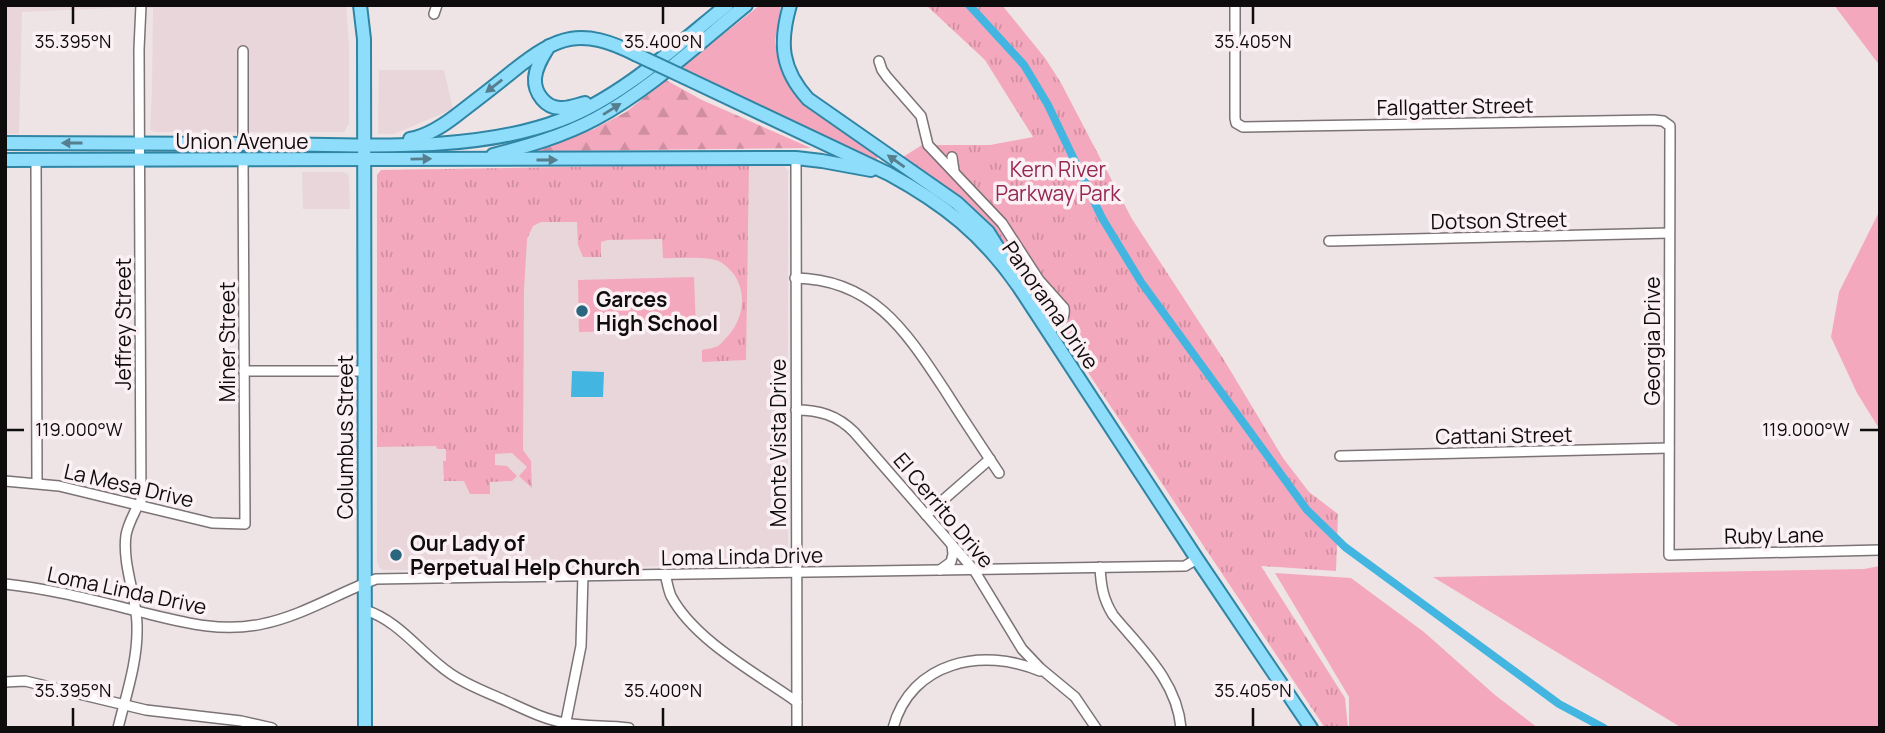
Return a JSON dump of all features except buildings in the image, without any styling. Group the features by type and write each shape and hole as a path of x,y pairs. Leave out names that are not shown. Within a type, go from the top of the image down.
{"main road":[{"name":"Columbus Street","path":"360,5 363,39 365,728"},
{"path":"549,46 535,76 537,92 550,106 572,107 615,91 727,5"},
{"path":"479,158 543,141 597,118 643,88 746,5"},
{"path":"790,5 784,30 784,58 801,92 957,203 983,226 1047,328"},
{"name":"Panorama Drive","path":"549,46 572,38 609,42 889,174 954,214 980,239 1011,276 1311,728"},
{"path":"378,145 416,138 432,131 549,46"},
{"name":"Union Avenue","path":"5,144 378,145 479,140 519,133 561,120 588,108 615,91"},
{"name":"Union Avenue","path":"5,160 479,158"},
{"path":"479,158 796,158 822,160 889,174"}],"street":[{"name":"Jeffrey Street","path":"118,728 137,645 136,611 128,573 126,545 129,526 140,505 141,5"},
{"name":"Fallgatter Street","path":"1235,5 1235,118 1243,127 1654,120 1663,121 1670,126"},
{"path":"243,51 243,144"},
{"path":"879,61 887,77 921,116 929,145 1002,223 1039,280 1064,309 1061,322 1047,328"},
{"name":"Georgia Drive","path":"1669,555 1670,126"},
{"path":"952,157 954,171"},
{"name":"Monte Vista Drive","path":"796,158 797,728"},
{"path":"36,160 37,483"},
{"name":"Miner Street","path":"243,160 245,524"},
{"name":"Dotson Street","path":"1329,241 1669,233"},
{"path":"795,278 813,278 838,284 865,298 893,321 917,349 999,473"},
{"path":"244,371 364,371"},
{"name":"El Cerrito Drive","path":"796,410 811,410 830,415 849,426 974,570 1022,649 1031,660 1075,697 1096,728"},
{"name":"Cattani Street","path":"1340,456 1669,448"},
{"path":"926,515 990,459"},
{"name":"La Mesa Drive","path":"5,481 37,483 89,493 212,523 245,524"},
{"path":"939,570 951,562 951,544"},
{"name":"Ruby Lane","path":"1669,555 1880,550"},
{"name":"Loma Linda Drive","path":"5,584 52,591 191,624 223,628 281,620 376,579 1185,566 1197,559"},
{"path":"1100,567 1101,585 1107,606 1168,684 1179,712 1181,728"},
{"path":"665,574 670,593 695,627 719,648 797,702"},
{"path":"565,725 582,632 583,575"},
{"path":"365,610 377,613 389,621 438,665 466,684 565,725 629,728"},
{"path":"892,728 900,707 915,687 933,673 957,664 999,660 1027,666 1051,677"},
{"path":"5,682 25,681 166,713 241,721 272,728"}],"shaded area":[{"path":"5,5 346,5 349,124 344,132 150,130 153,8 136,7 22,12 19,134 5,134"},
{"path":"379,70 444,70 453,109 394,134 378,134"},
{"name":"Garces High School","path":"783,164 788,171 788,558 782,564 450,570 380,568 377,563 377,175 381,170"},
{"path":"302,172 348,174 350,209 303,209"}],"green space":[{"path":"760,5 781,5 775,42 782,71 802,102 879,154 876,161 681,68"},
{"name":"Kern River Parkway Park","path":"926,5 1002,5 1045,58 1061,83 1132,219 1224,360 1283,458 1309,492 1338,514 1336,571 1261,566 1345,698 1348,728 1325,728 989,228 972,210 903,157 922,145 990,145 1033,137 985,60"},
{"path":"1834,5 1880,5 1880,66"},
{"path":"666,80 702,100 811,148 533,152 594,129 626,112"},
{"path":"749,164 746,360 702,362 702,350 721,343 733,329 741,310 741,289 737,279 722,263 702,258 663,258 662,239 608,240 601,242 601,257 583,257 578,245 577,222 541,222 533,226 527,239 524,290 523,450 531,461 532,488 519,476 527,467 512,453 495,454 495,465 507,466 517,476 512,481 490,482 490,494 470,494 464,481 444,481 443,461 446,461 446,449 437,449 436,446 377,447 377,175 381,170"},
{"path":"1880,210 1880,430 1857,393 1831,337 1839,292"},
{"path":"694,277 696,329 579,332 578,280"},
{"path":"1880,566 1880,728 1682,728 1433,577 1864,569"},
{"path":"1275,573 1351,578 1424,632 1495,695 1538,728 1349,728 1349,697"}],"water":[{"path":"572,371 604,372 603,397 571,397"}],"waterway":[{"path":"969,5 1024,65 1048,105 1102,218 1141,282 1307,510 1345,547 1559,704 1604,728"}],"place":[{"name":"Garces High School","path":"582,311"},
{"name":"Our Lady of Perpetual Help Church","path":"396,555"}]}
